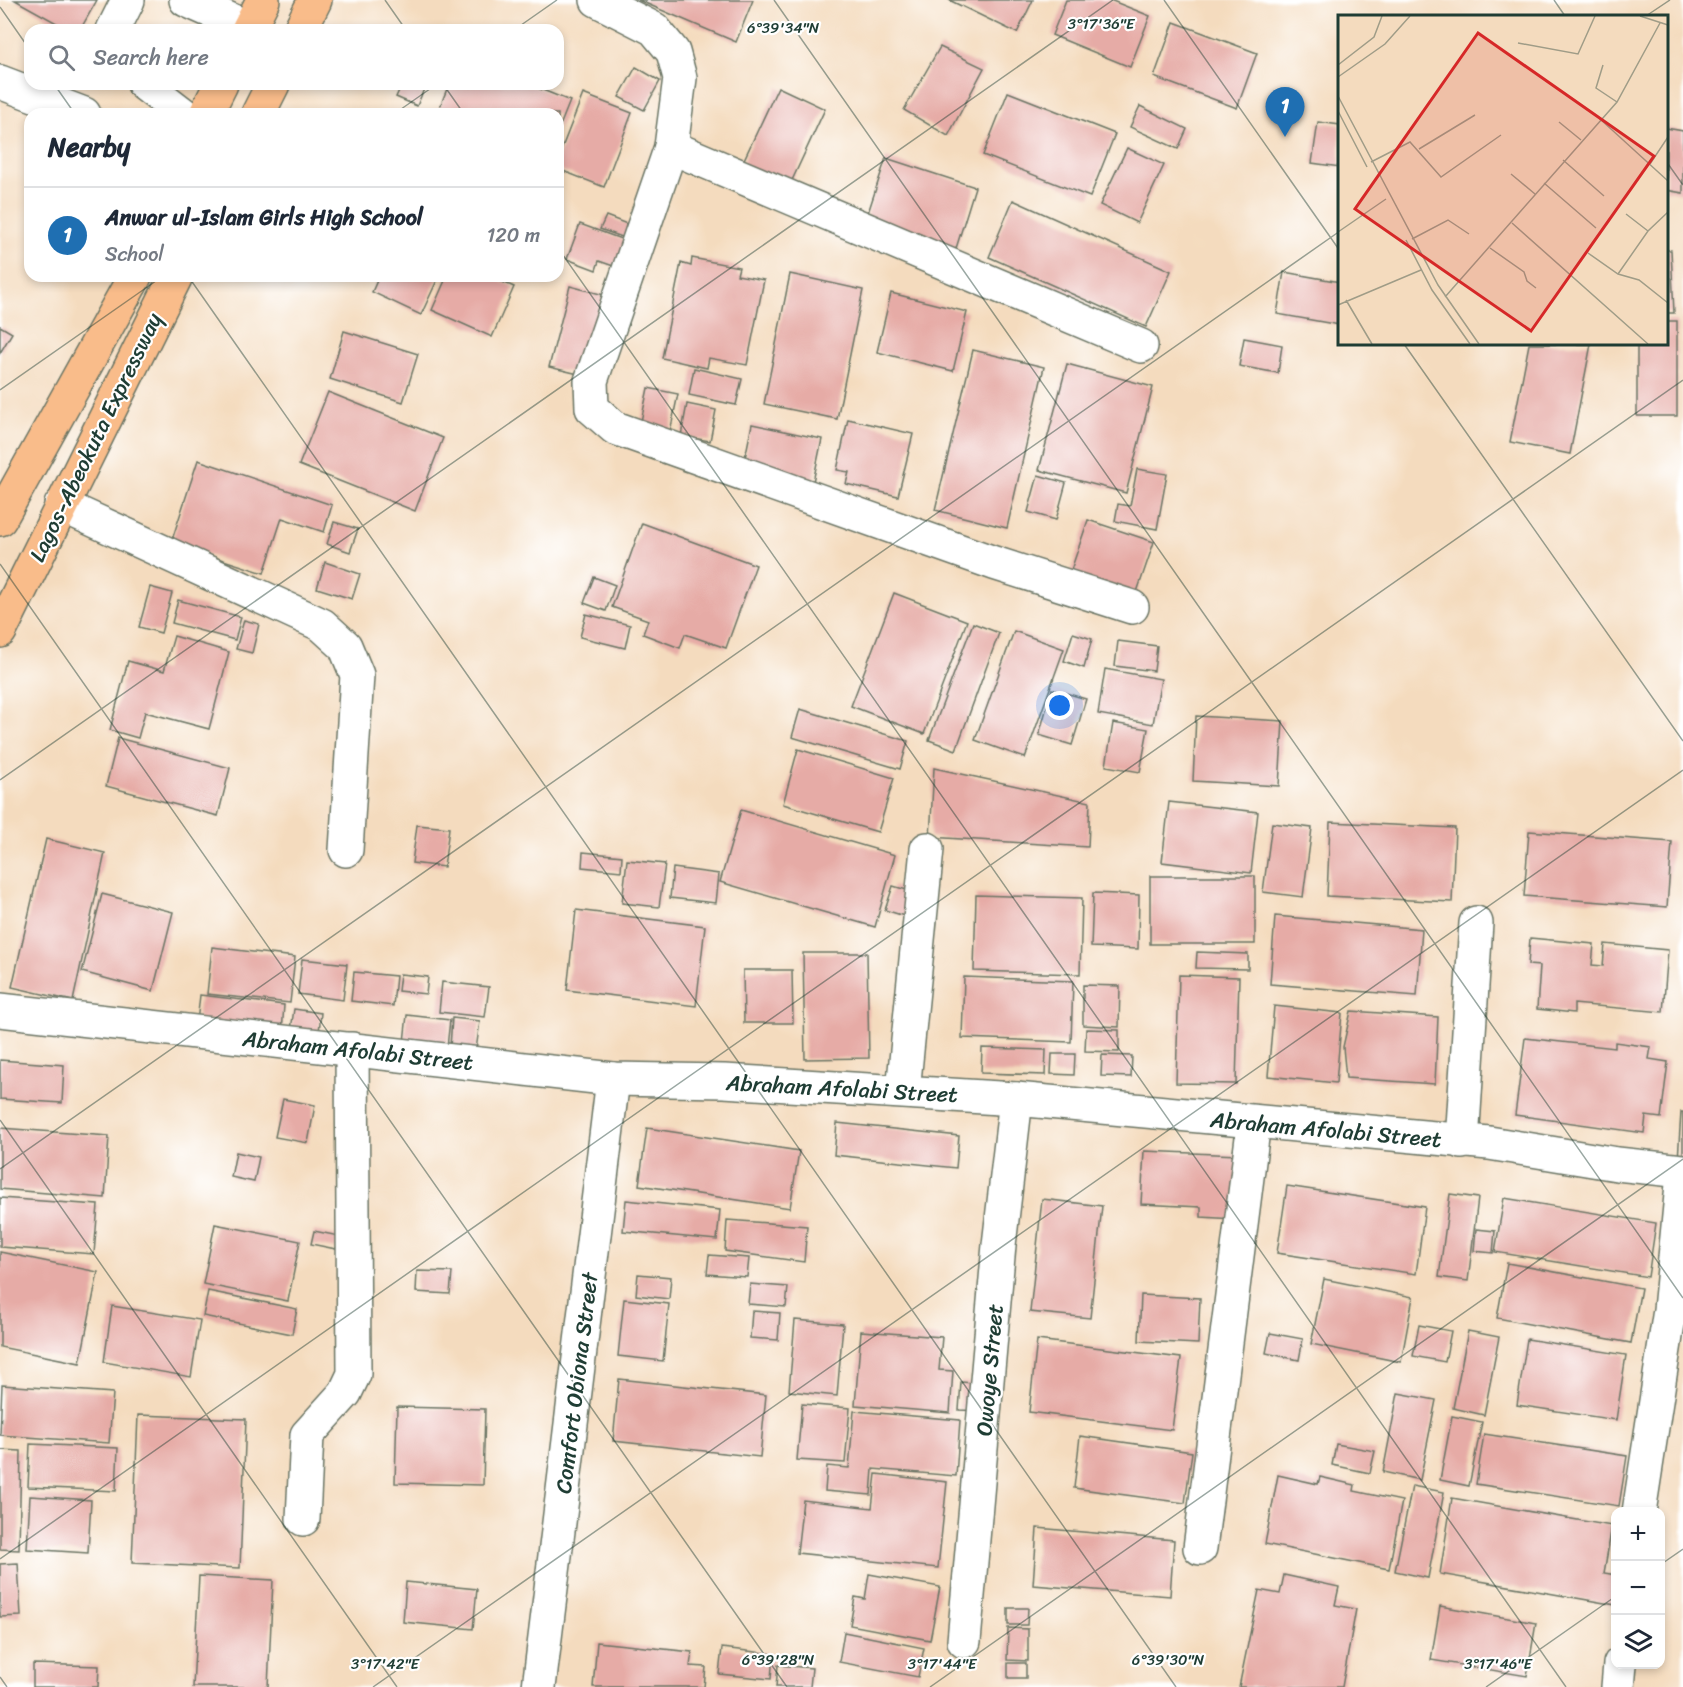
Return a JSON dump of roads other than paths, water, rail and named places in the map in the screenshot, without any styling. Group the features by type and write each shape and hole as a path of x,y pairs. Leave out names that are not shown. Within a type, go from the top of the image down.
{"highway":[{"path":"303,24 315,0"},
{"path":"209,108 218,90"},
{"path":"261,108 270,90"},
{"name":"Lagos-Abeokuta Expressway","path":"0,519 132,282"},
{"name":"Lagos-Abeokuta Expressway","path":"0,631 173,282"}],"street":[{"path":"116,24 128,0"},
{"path":"186,0 253,19"},
{"path":"597,0 654,29 673,52 680,78 671,147 591,381 592,408 615,428 994,563 1132,607"},
{"path":"0,82 68,108"},
{"path":"152,90 175,108"},
{"path":"671,147 1141,346"},
{"path":"61,505 322,625 345,646 357,675 346,850"},
{"path":"903,1091 927,849"},
{"path":"1462,1142 1476,922"},
{"name":"Abraham Afolabi Street","path":"0,1010 613,1079 724,1081 1016,1099 1489,1143 1683,1173"},
{"path":"303,1519 307,1435 345,1393 354,1374 352,1050"},
{"name":"Comfort Obiona Street","path":"539,1687 613,1079"},
{"name":"Owoye Street","path":"964,1641 999,1245 1016,1099"},
{"path":"1200,1548 1254,1122"},
{"path":"1640,1507 1670,1310 1683,1173"},
{"path":"1618,1687 1620,1669"}],"place":[{"name":"Anwar ul-Islam Girls High School","path":"1285,137"}]}
